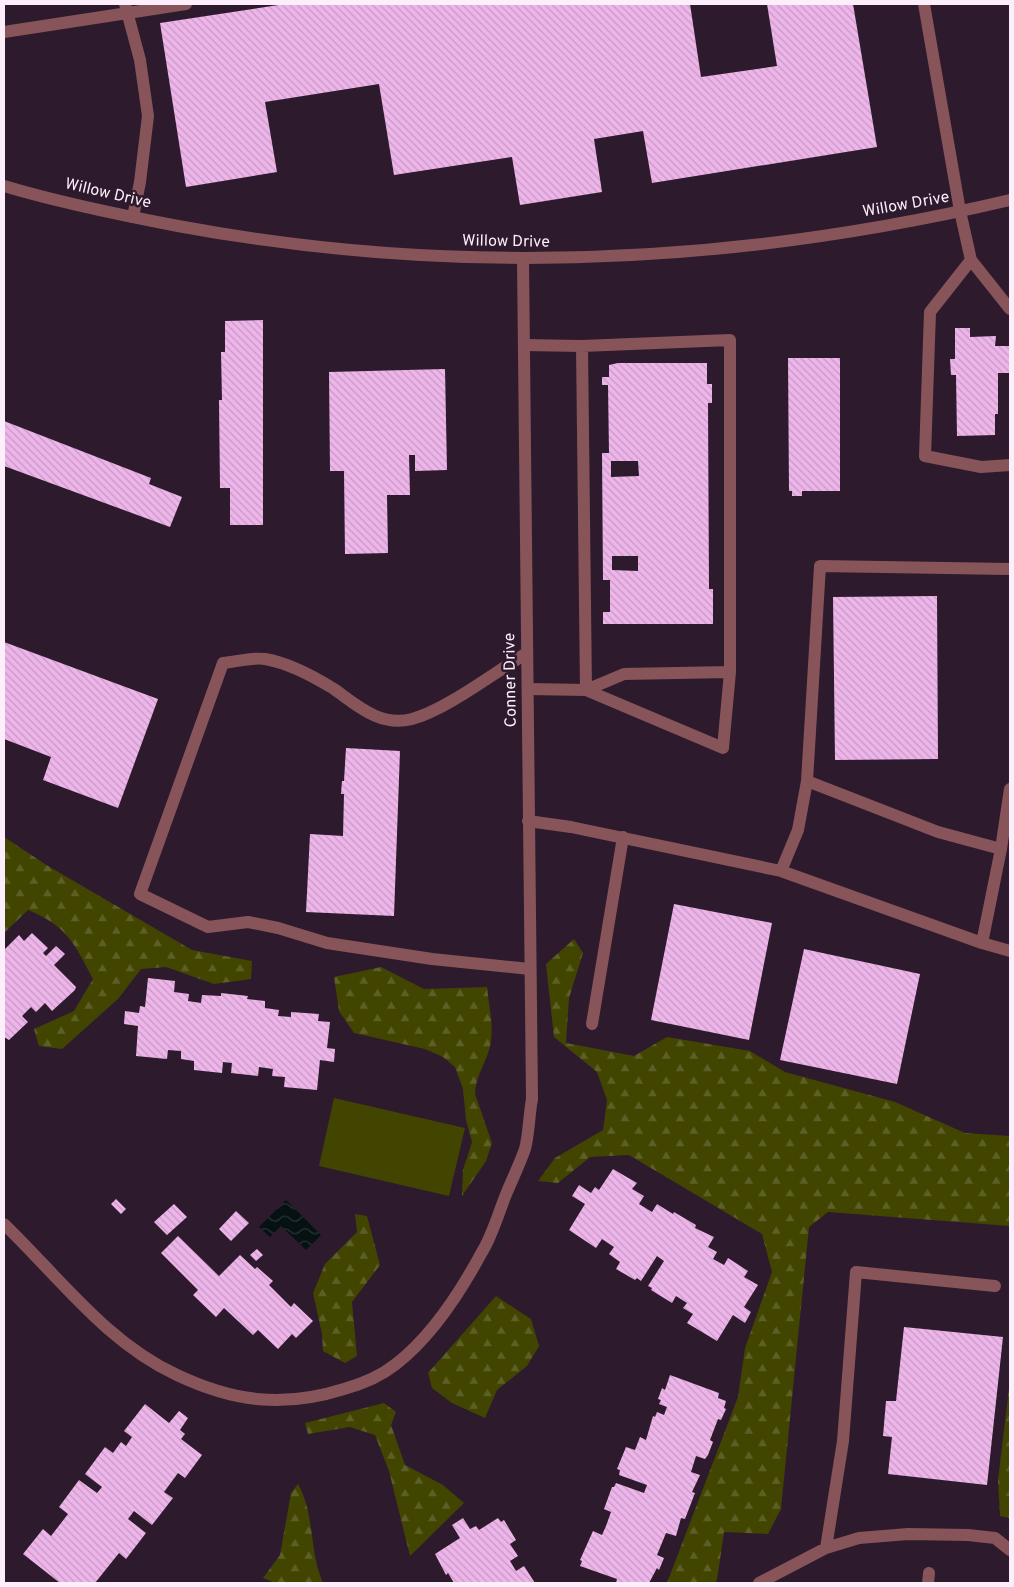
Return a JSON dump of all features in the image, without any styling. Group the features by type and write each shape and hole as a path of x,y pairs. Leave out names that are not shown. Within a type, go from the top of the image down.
{"street":[{"path":"4,32 126,9 186,4"},
{"path":"924,4 960,212 971,260 1010,309"},
{"path":"126,9 140,60 148,116 140,182 133,217"},
{"name":"Willow Drive","path":"4,186 133,217 308,247 523,260 622,257 720,249 830,234 960,212 1010,200"},
{"name":"Conner Drive","path":"4,1224 111,1333 142,1356 176,1375 208,1388 243,1398 286,1402 332,1393 362,1384 395,1366 416,1347 436,1323 483,1251 525,1148 532,1099 523,260"},
{"path":"971,260 930,312 926,456 981,467 1010,465"},
{"path":"524,345 582,346 730,340 730,672 723,748 586,690"},
{"path":"582,346 586,690"},
{"path":"781,871 798,830 807,781 820,566 1010,568"},
{"path":"527,653 435,710 412,719 394,722 379,718 356,707 334,690 299,669 263,658 223,663 140,894 208,927 248,922 278,928 327,943 432,959 530,969"},
{"path":"528,690 586,690 624,674 730,672"},
{"path":"807,781 938,832 1000,849"},
{"path":"982,943 1010,789"},
{"path":"528,822 623,837 781,871 982,943 1010,951"},
{"path":"592,1024 623,837"},
{"path":"826,1548 843,1441 856,1272 996,1286"},
{"path":"759,1583 826,1548 858,1538 908,1534 958,1535 995,1538 1010,1550"}],"green space":[{"path":"4,837 48,866 192,950 252,961 251,979 214,984 166,967 141,969 118,999 62,1049 39,1046 34,1029 74,1011 93,979 68,937 52,922 41,916 28,910 4,933"},
{"path":"574,939 583,953 569,998 566,1043 634,1056 667,1037 750,1051 785,1072 895,1102 965,1133 1010,1136 1010,1226 828,1212 809,1227 781,1509 768,1534 724,1532 715,1583 667,1583 738,1397 745,1348 772,1272 762,1234 629,1155 590,1157 558,1183 538,1181 555,1158 603,1130 607,1100 597,1072 554,1037 546,964"},
{"path":"381,967 424,989 487,987 492,1035 475,1088 475,1094 492,1143 486,1161 462,1196 463,1170 472,1142 466,1120 463,1089 455,1067 443,1057 425,1049 354,1033 339,1011 334,977"},
{"path":"334,1098 465,1128 449,1196 319,1166"},
{"path":"355,1214 367,1216 380,1265 352,1302 357,1356 345,1363 323,1351 322,1334 313,1293 325,1264 357,1232"},
{"path":"496,1296 531,1319 539,1346 527,1366 497,1390 485,1418 452,1403 432,1388 428,1373"},
{"path":"1010,1380 1010,1518 1000,1516 998,1480"},
{"path":"384,1403 396,1412 391,1425 405,1465 443,1485 464,1503 410,1556 389,1471 375,1435 350,1427 308,1434 305,1423"},
{"path":"298,1484 307,1507 316,1559 323,1583 275,1583 263,1578 280,1555 291,1493"}],"water":[{"path":"286,1200 321,1235 306,1250 281,1226 270,1237 259,1227"}],"building":[{"path":"285,4 690,4 701,77 777,66 767,4 853,4 877,147 652,183 643,131 594,139 602,192 520,205 512,157 394,175 379,84 265,102 277,172 186,187 160,23"},
{"path":"263,320 263,525 230,525 230,488 220,488 219,400 222,400 221,352 225,352 225,321"},
{"path":"955,328 970,328 970,337 996,336 995,346 1010,346 1010,373 998,373 998,414 995,414 995,435 957,436 956,375 951,375 950,359 955,359"},
{"path":"788,358 840,358 840,491 802,491 802,496 792,496 792,491 789,491"},
{"path":"618,363 707,363 707,384 712,384 712,403 708,403 709,589 713,589 713,624 603,624 603,612 610,612 610,580 603,580 602,453 609,453 608,385 602,385 602,377 609,377 609,365","holes":["611,461 638,461 639,476 611,477","612,556 638,556 638,571 612,570"]},
{"path":"445,369 447,470 415,471 415,455 409,455 410,495 387,495 388,553 345,554 344,471 330,471 329,372"},
{"path":"4,421 151,478 149,484 182,497 170,527 4,466"},
{"path":"937,596 938,759 835,760 833,597"},
{"path":"4,642 158,699 118,808 43,780 51,757 4,739"},
{"path":"346,748 400,751 394,916 306,912 310,834 343,836 344,794 341,794 342,781 344,781"},
{"path":"674,904 772,923 749,1040 651,1020"},
{"path":"32,933 48,948 43,953 46,956 56,946 65,954 54,965 76,987 52,1011 45,1003 36,1012 31,1007 22,1016 28,1022 9,1040 4,1037 4,950 19,935 24,941"},
{"path":"804,949 920,974 897,1084 780,1060"},
{"path":"148,978 175,981 174,992 189,994 188,1001 201,1003 202,995 221,996 221,993 248,996 247,999 265,1001 265,1008 279,1010 278,1016 291,1017 291,1012 319,1014 318,1021 330,1022 327,1048 335,1049 334,1062 320,1060 317,1090 284,1087 285,1077 272,1076 273,1069 259,1067 258,1076 231,1073 232,1063 223,1062 222,1073 194,1070 194,1061 181,1059 181,1051 168,1050 167,1059 136,1056 138,1026 124,1024 125,1011 139,1013 140,1006 145,1007"},
{"path":"613,1169 637,1183 632,1189 644,1196 639,1204 652,1212 657,1204 696,1225 695,1228 714,1237 708,1247 717,1252 713,1259 724,1265 728,1258 748,1271 744,1277 758,1285 744,1307 751,1312 745,1323 733,1315 717,1341 687,1323 693,1314 683,1308 687,1303 676,1296 672,1303 651,1290 652,1288 648,1286 664,1261 657,1256 641,1281 637,1278 635,1280 616,1269 620,1262 609,1254 614,1247 602,1239 596,1248 569,1230 585,1204 572,1196 579,1185 591,1193 595,1187 599,1190"},
{"path":"116,1199 126,1209 121,1214 111,1204"},
{"path":"174,1204 187,1217 167,1235 154,1222"},
{"path":"236,1211 249,1223 231,1241 219,1229"},
{"path":"178,1236 219,1276 240,1255 255,1269 257,1267 273,1281 269,1285 291,1307 294,1303 313,1321 296,1338 292,1334 278,1349 258,1330 253,1335 224,1308 216,1317 193,1295 198,1290 161,1253"},
{"path":"257,1249 263,1255 256,1261 250,1255"},
{"path":"904,1327 1003,1337 987,1485 888,1474 892,1437 883,1436 886,1401 896,1401"},
{"path":"670,1375 719,1393 718,1398 726,1401 724,1408 726,1409 721,1420 718,1419 710,1440 713,1442 708,1455 705,1459 696,1456 691,1472 700,1475 692,1492 695,1493 685,1519 681,1518 676,1536 666,1533 657,1555 664,1558 659,1570 657,1568 649,1583 616,1583 617,1579 580,1566 582,1561 580,1560 593,1531 602,1535 606,1526 611,1512 604,1509 612,1487 616,1483 644,1493 647,1485 619,1475 620,1470 617,1469 626,1447 635,1450 640,1437 646,1440 653,1416 655,1417 657,1412 664,1415 667,1407 659,1404 661,1400 658,1399 662,1388 665,1390"},
{"path":"145,1404 169,1423 179,1411 188,1418 180,1430 185,1434 181,1439 202,1455 185,1478 178,1473 164,1492 173,1498 152,1525 134,1511 128,1519 146,1533 126,1559 119,1553 95,1583 60,1583 23,1554 43,1529 51,1536 68,1514 59,1507 79,1480 97,1493 102,1487 85,1474 105,1447 113,1453 121,1442 126,1446 132,1437 124,1431"},
{"path":"463,1518 470,1529 476,1526 479,1530 498,1518 501,1522 504,1520 516,1540 510,1544 518,1556 510,1561 516,1571 524,1566 535,1583 454,1583 448,1573 446,1575 435,1554 460,1538 452,1525"}]}
